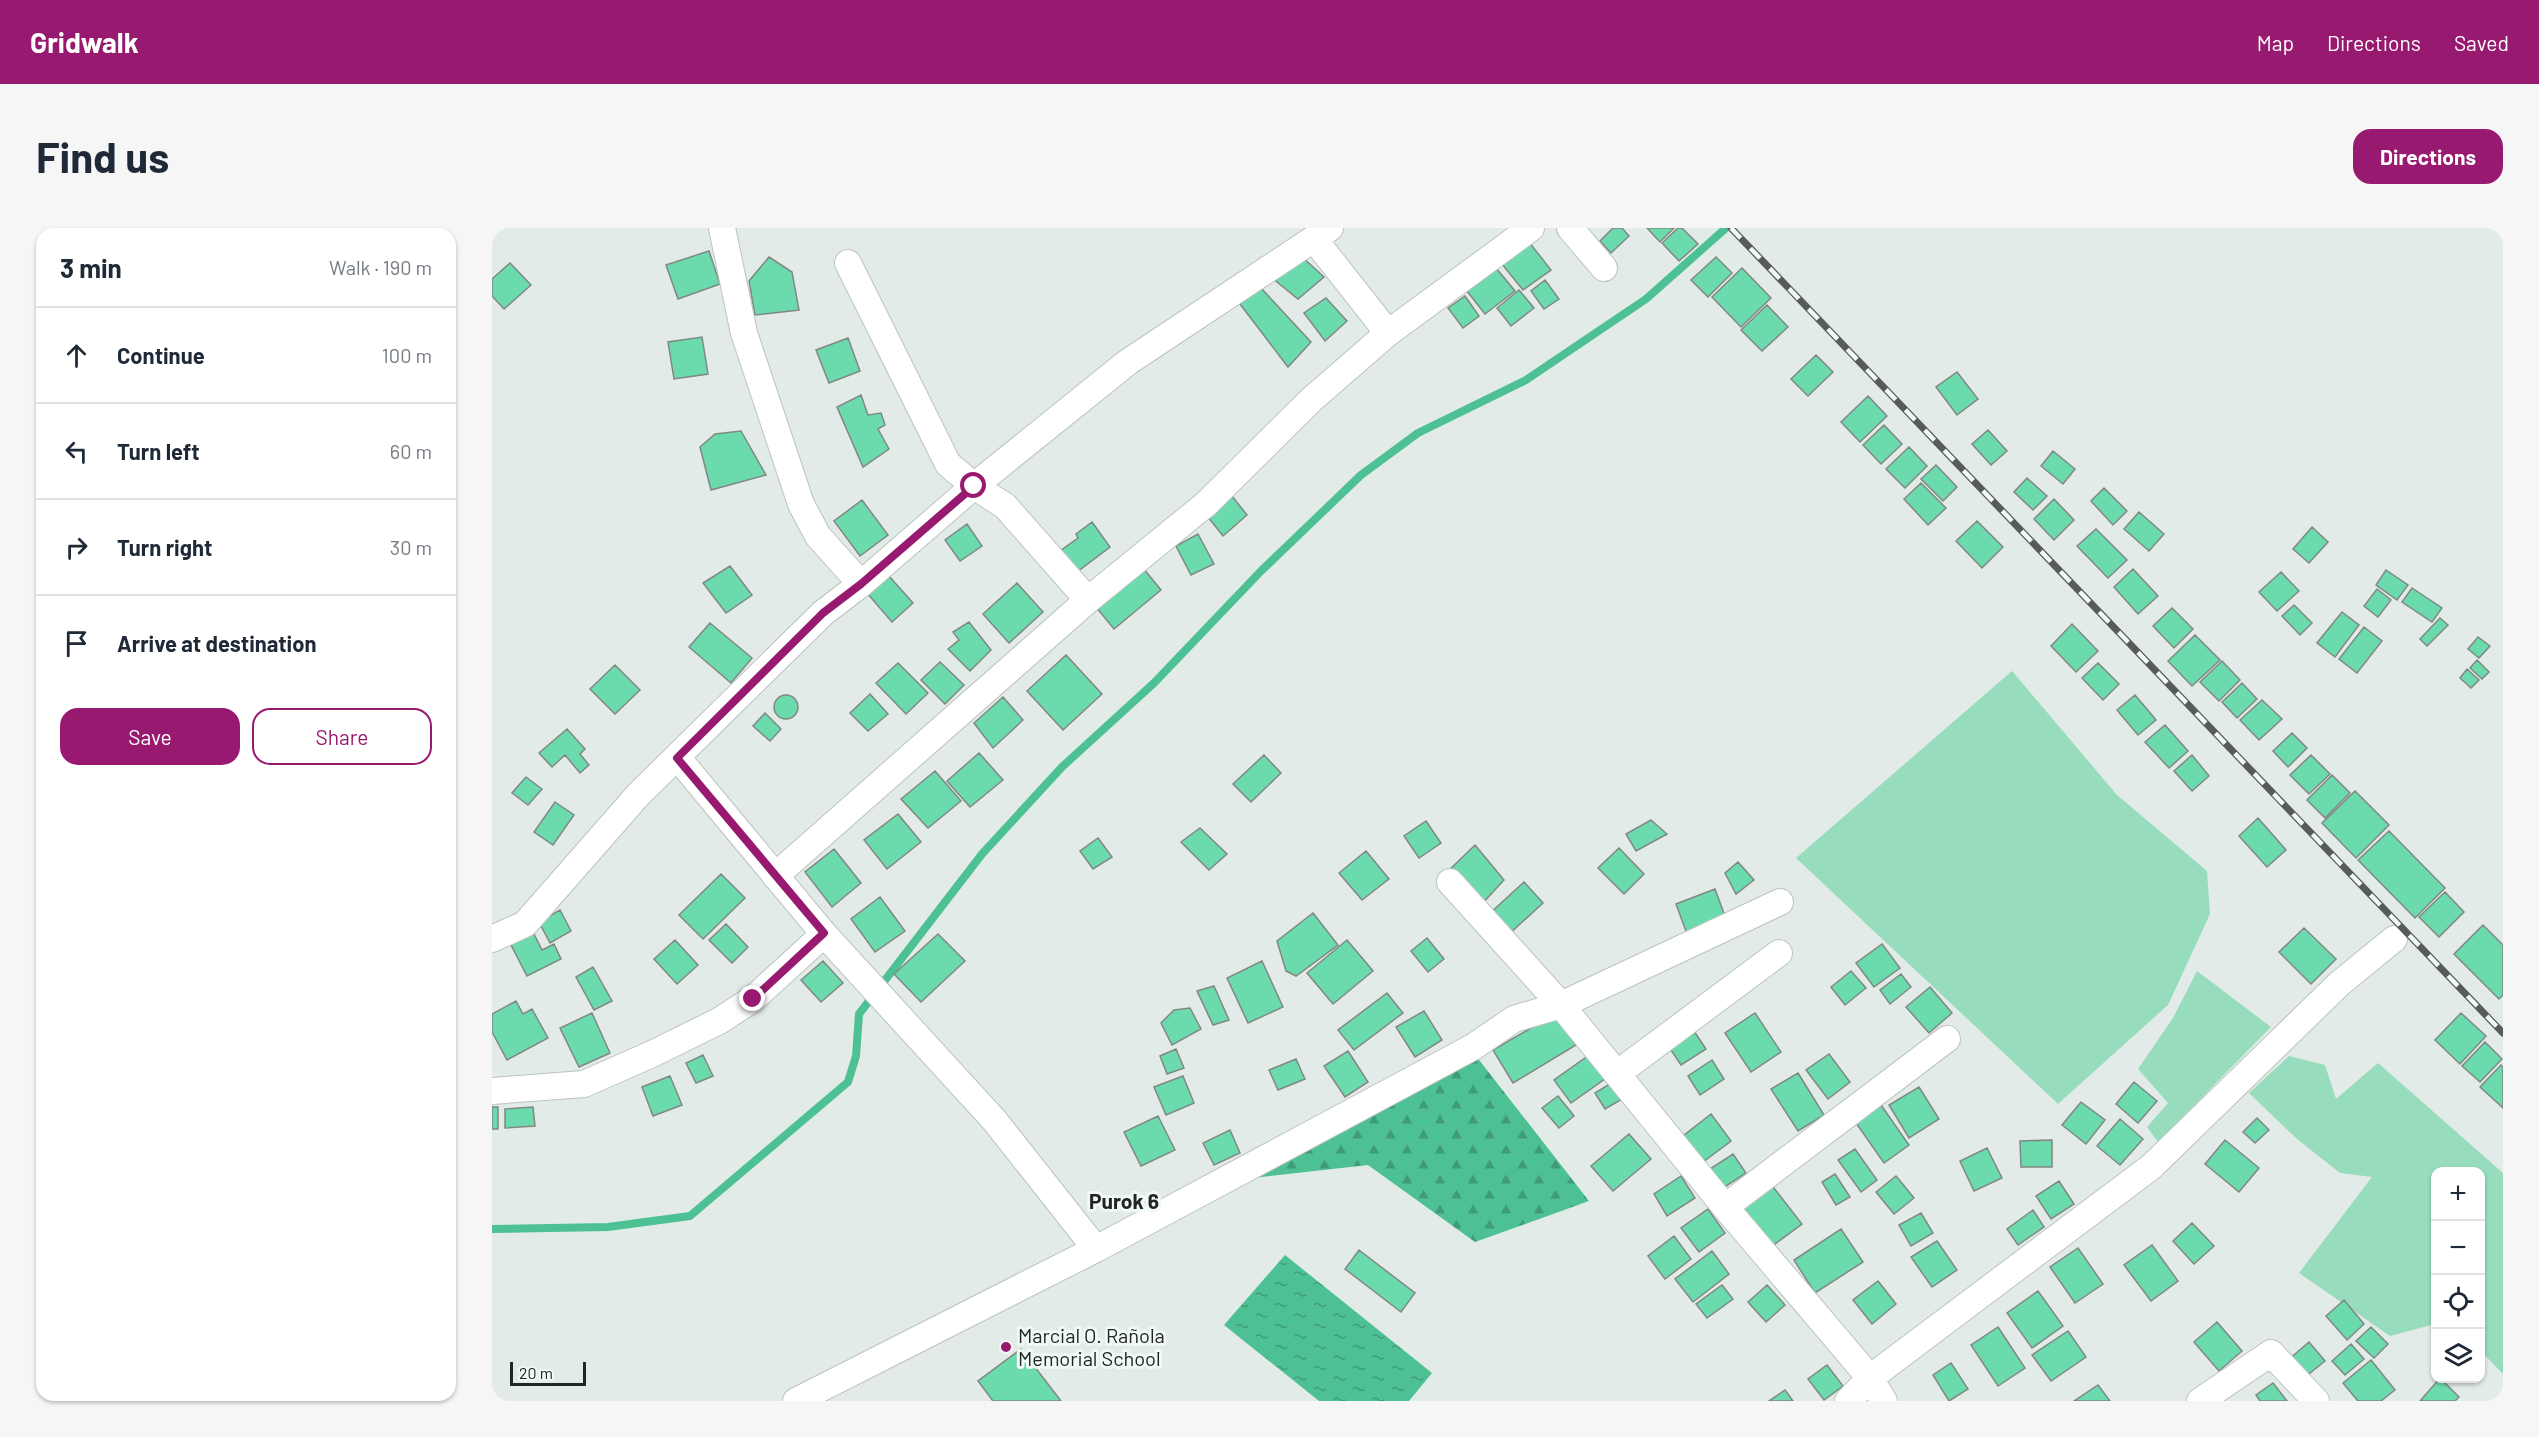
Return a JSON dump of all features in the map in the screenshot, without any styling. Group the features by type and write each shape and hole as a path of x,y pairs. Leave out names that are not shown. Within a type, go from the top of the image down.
{"street":[{"path":"722,228 744,333 801,504 818,536 861,584"},
{"path":"775,876 1088,600 1206,504 1311,400 1388,333 1531,228"},
{"path":"1570,228 1604,268"},
{"path":"492,939 525,924 638,795 823,613 861,584 974,486 1128,362 1322,233 1388,333"},
{"path":"848,263 948,464 974,486 1005,506 1088,600"},
{"path":"677,758 824,933 996,1121 1096,1249"},
{"path":"1450,882 1561,1005 1618,1073 1725,1207 1870,1378 1884,1401"},
{"path":"796,1401 1096,1249 1473,1047 1514,1019 1561,1005 1780,902"},
{"path":"492,1091 584,1084 652,1054 719,1021 753,999 824,933"},
{"path":"1848,1401 1870,1378 2151,1167 2339,984 2394,939"},
{"path":"1618,1073 1779,953"},
{"path":"1725,1207 1947,1039"},
{"path":"2200,1401 2271,1353 2316,1401"}],"shaded area":[{"path":"2012,671 2117,795 2207,871 2210,914 2168,1005 2058,1104 1796,858"},
{"path":"2197,971 2271,1027 2158,1142 2147,1127 2168,1103 2138,1069 2173,1018"},
{"path":"2289,1056 2325,1065 2336,1099 2378,1063 2503,1173 2503,1374 2485,1355 2485,1167 2431,1167 2431,1325 2390,1336 2299,1273 2372,1177 2340,1173 2297,1139 2249,1093"}],"green space":[{"path":"1476,1056 1589,1201 1475,1242 1368,1165 1253,1178"}],"water":[{"path":"1285,1255 1432,1373 1409,1401 1319,1401 1224,1325"}],"building":[{"path":"1613,228 1622,228 1629,236 1611,253 1600,241"},
{"path":"1647,228 1674,228 1660,242"},
{"path":"1678,228 1682,228 1698,244 1679,261 1662,243"},
{"path":"1529,242 1551,270 1523,290 1501,263"},
{"path":"709,251 720,284 678,299 666,265"},
{"path":"1301,256 1324,277 1298,299 1271,277"},
{"path":"769,257 792,272 799,310 755,315 749,281"},
{"path":"1716,257 1732,273 1708,297 1691,280"},
{"path":"510,263 531,285 504,309 492,296 492,279"},
{"path":"1496,268 1515,291 1485,314 1467,291"},
{"path":"1742,268 1771,298 1741,327 1712,297"},
{"path":"1545,280 1559,299 1544,309 1531,291"},
{"path":"1260,287 1311,342 1288,367 1240,304"},
{"path":"1519,290 1534,308 1511,326 1497,308"},
{"path":"1465,296 1479,316 1463,328 1448,308"},
{"path":"1326,298 1347,321 1325,341 1304,313"},
{"path":"1767,305 1788,327 1762,351 1741,330"},
{"path":"702,337 708,374 674,379 668,342"},
{"path":"848,338 860,371 829,383 816,350"},
{"path":"1816,355 1833,372 1808,396 1791,379"},
{"path":"1957,372 1978,399 1957,415 1936,387"},
{"path":"861,395 868,415 881,413 885,425 878,429 889,449 863,467 837,407"},
{"path":"1868,396 1887,416 1860,442 1841,422"},
{"path":"1884,425 1902,444 1881,464 1863,445"},
{"path":"1988,430 2007,451 1991,465 1972,444"},
{"path":"741,431 766,475 711,490 700,447 715,434"},
{"path":"1909,447 1927,466 1905,488 1886,469"},
{"path":"2053,451 2075,469 2063,484 2041,466"},
{"path":"1936,465 1957,487 1943,501 1921,479"},
{"path":"2027,478 2047,496 2033,510 2014,492"},
{"path":"1921,483 1946,508 1928,525 1904,499"},
{"path":"2104,488 2127,511 2113,525 2091,501"},
{"path":"1232,496 1247,515 1223,536 1208,517"},
{"path":"2054,499 2074,520 2054,540 2034,519"},
{"path":"862,500 888,535 860,556 834,521"},
{"path":"2139,512 2164,534 2149,551 2124,529"},
{"path":"1977,521 2003,547 1982,568 1956,541"},
{"path":"1092,522 1110,547 1077,572 1060,551 1078,538 1076,534"},
{"path":"967,524 982,546 960,561 945,540"},
{"path":"2312,527 2328,542 2309,563 2293,549"},
{"path":"2096,529 2127,560 2108,578 2077,546"},
{"path":"1198,534 1214,564 1191,575 1176,546"},
{"path":"730,566 752,595 726,613 703,583"},
{"path":"1143,568 1161,590 1114,629 1096,607"},
{"path":"2133,569 2158,596 2138,614 2114,587"},
{"path":"2386,570 2408,585 2397,600 2376,585"},
{"path":"2281,572 2299,591 2277,611 2259,592"},
{"path":"888,575 913,603 892,622 867,593"},
{"path":"1017,583 1043,612 1009,643 983,614"},
{"path":"2412,588 2442,608 2432,622 2402,602"},
{"path":"2377,589 2391,600 2378,617 2364,606"},
{"path":"2294,605 2312,623 2300,635 2282,616"},
{"path":"2172,608 2193,629 2174,648 2153,626"},
{"path":"2342,612 2359,625 2335,657 2317,643"},
{"path":"2440,618 2448,625 2427,646 2420,639"},
{"path":"969,622 991,650 970,671 948,649 959,640 953,632"},
{"path":"710,623 752,658 731,683 689,647"},
{"path":"2072,624 2098,651 2076,672 2051,646"},
{"path":"2364,627 2382,641 2357,673 2339,659"},
{"path":"2195,635 2220,660 2192,686 2168,661"},
{"path":"2478,637 2490,646 2479,658 2468,649"},
{"path":"1066,655 1102,694 1063,730 1027,691"},
{"path":"2477,660 2489,672 2482,679 2470,668"},
{"path":"2222,661 2240,680 2219,701 2200,682"},
{"path":"940,662 964,685 945,704 921,680"},
{"path":"898,663 928,693 906,714 876,683"},
{"path":"2098,663 2119,684 2103,700 2082,678"},
{"path":"615,665 640,690 615,714 590,689"},
{"path":"2467,669 2479,680 2471,688 2460,678"},
{"path":"2242,683 2257,699 2237,718 2222,702"},
{"path":"870,694 888,714 868,731 850,713"},
{"path":"786,695 794,699 798,707 794,715 786,719 778,715 774,707 778,699"},
{"path":"2135,695 2156,720 2138,735 2117,710"},
{"path":"1003,697 1023,720 993,748 974,723"},
{"path":"2262,700 2282,719 2259,740 2240,720"},
{"path":"765,713 781,729 770,741 753,726"},
{"path":"2165,725 2188,751 2169,768 2145,742"},
{"path":"567,729 585,749 580,754 589,765 580,773 565,755 552,767 539,753"},
{"path":"2292,733 2307,748 2288,767 2273,751"},
{"path":"979,753 1003,780 970,807 947,781"},
{"path":"1264,755 1281,773 1251,802 1233,784"},
{"path":"2192,755 2209,776 2192,791 2174,771"},
{"path":"2311,755 2330,774 2309,794 2290,775"},
{"path":"935,771 961,801 928,828 901,799"},
{"path":"2332,775 2350,793 2325,818 2307,800"},
{"path":"526,777 542,789 528,805 512,793"},
{"path":"2355,791 2389,825 2356,858 2322,823"},
{"path":"555,802 574,815 553,845 534,832"},
{"path":"898,814 921,842 887,869 864,840"},
{"path":"2258,818 2286,850 2267,867 2239,836"},
{"path":"1651,820 1667,834 1636,851 1626,834"},
{"path":"1426,821 1441,843 1419,858 1404,836"},
{"path":"1200,828 1227,854 1209,870 1181,842"},
{"path":"2389,831 2445,888 2415,918 2358,860"},
{"path":"1098,838 1112,857 1093,869 1080,851"},
{"path":"1475,845 1504,880 1481,905 1443,876"},
{"path":"1619,848 1644,874 1624,894 1598,868"},
{"path":"834,849 861,883 832,907 805,872"},
{"path":"1366,851 1389,879 1362,900 1339,873"},
{"path":"1738,862 1754,880 1736,894 1725,873"},
{"path":"721,874 745,898 703,939 679,915"},
{"path":"1524,882 1543,903 1507,936 1488,915"},
{"path":"1715,889 1726,919 1687,934 1676,904"},
{"path":"2445,892 2464,912 2439,937 2419,917"},
{"path":"880,897 905,931 875,952 851,919"},
{"path":"560,910 571,931 550,943 539,922"},
{"path":"1313,913 1338,945 1296,976 1286,971 1277,941"},
{"path":"726,924 748,947 732,963 709,940"},
{"path":"2483,925 2503,945 2503,995 2499,999 2454,954"},
{"path":"2304,928 2336,959 2311,984 2279,952"},
{"path":"533,932 542,950 554,944 561,959 527,976 510,943"},
{"path":"938,934 965,961 921,1002 894,974"},
{"path":"1427,938 1444,959 1428,972 1411,951"},
{"path":"675,940 698,965 677,984 654,959"},
{"path":"1347,940 1373,971 1333,1004 1307,973"},
{"path":"1882,944 1900,968 1874,987 1856,963"},
{"path":"823,961 843,983 821,1002 801,980"},
{"path":"1262,961 1283,1007 1248,1023 1227,978"},
{"path":"593,967 612,1001 594,1010 576,977"},
{"path":"1851,971 1866,988 1845,1005 1831,987"},
{"path":"1901,974 1911,987 1890,1004 1880,990"},
{"path":"1214,986 1229,1020 1213,1025 1197,991"},
{"path":"1930,987 1952,1013 1929,1033 1906,1007"},
{"path":"1387,993 1403,1013 1354,1050 1338,1030"},
{"path":"516,1001 523,1014 532,1009 548,1038 507,1060 492,1032 492,1014"},
{"path":"1190,1008 1201,1029 1172,1045 1161,1023 1174,1010"},
{"path":"1424,1011 1442,1040 1415,1057 1396,1027"},
{"path":"592,1013 610,1053 579,1067 560,1028"},
{"path":"1557,1013 1576,1045 1513,1083 1493,1050"},
{"path":"1755,1013 1781,1052 1751,1072 1725,1033"},
{"path":"2461,1013 2486,1036 2460,1064 2435,1040"},
{"path":"1692,1028 1706,1049 1681,1065 1667,1044"},
{"path":"2485,1042 2502,1059 2480,1082 2462,1066"},
{"path":"1176,1049 1184,1068 1167,1074 1160,1056"},
{"path":"1348,1051 1368,1082 1345,1097 1324,1066"},
{"path":"1592,1053 1609,1076 1571,1103 1554,1080"},
{"path":"1829,1054 1850,1082 1828,1099 1806,1070"},
{"path":"703,1055 713,1076 696,1083 686,1063"},
{"path":"1296,1059 1305,1079 1278,1090 1269,1070"},
{"path":"1712,1060 1724,1079 1700,1095 1688,1076"},
{"path":"2501,1065 2503,1067 2503,1108 2480,1087"},
{"path":"1798,1073 1824,1115 1798,1131 1771,1089"},
{"path":"670,1076 682,1105 653,1116 642,1087"},
{"path":"1183,1076 1194,1103 1166,1115 1154,1087"},
{"path":"1613,1082 1624,1098 1605,1109 1595,1093"},
{"path":"2134,1082 2157,1101 2138,1123 2116,1104"},
{"path":"1919,1087 1939,1119 1909,1138 1889,1105"},
{"path":"1558,1096 1574,1116 1559,1128 1542,1108"},
{"path":"2081,1102 2105,1120 2086,1144 2062,1125"},
{"path":"1881,1105 1909,1145 1884,1163 1856,1123"},
{"path":"492,1107 498,1107 498,1129 492,1129"},
{"path":"533,1107 535,1126 505,1128 505,1109"},
{"path":"1711,1114 1731,1141 1703,1162 1683,1136"},
{"path":"1158,1116 1175,1150 1141,1166 1124,1132"},
{"path":"2257,1118 2269,1130 2255,1143 2243,1132"},
{"path":"2120,1119 2143,1139 2120,1165 2097,1146"},
{"path":"1230,1130 1240,1153 1214,1165 1203,1143"},
{"path":"1629,1134 1651,1159 1613,1191 1591,1166"},
{"path":"2052,1140 2052,1167 2021,1167 2020,1141"},
{"path":"2225,1140 2259,1168 2239,1192 2205,1164"},
{"path":"1987,1148 2002,1178 1974,1191 1960,1161"},
{"path":"1855,1149 1877,1180 1861,1192 1838,1160"},
{"path":"1733,1154 1746,1173 1723,1188 1710,1169"},
{"path":"1835,1174 1850,1197 1836,1205 1822,1182"},
{"path":"1681,1176 1695,1198 1667,1216 1654,1194"},
{"path":"1896,1176 1914,1198 1894,1214 1876,1192"},
{"path":"2059,1181 2074,1204 2051,1219 2036,1196"},
{"path":"1770,1183 1802,1224 1771,1247 1739,1206"},
{"path":"1708,1209 1725,1233 1699,1252 1681,1228"},
{"path":"2033,1210 2044,1227 2018,1245 2007,1229"},
{"path":"1921,1213 1933,1233 1911,1246 1899,1225"},
{"path":"2192,1223 2214,1246 2194,1264 2173,1241"},
{"path":"1841,1229 1863,1262 1815,1293 1794,1260"},
{"path":"1674,1236 1691,1259 1665,1279 1648,1256"},
{"path":"1937,1241 1957,1270 1932,1287 1911,1257"},
{"path":"2152,1245 2178,1281 2151,1301 2124,1265"},
{"path":"2078,1248 2103,1284 2075,1303 2050,1267"},
{"path":"1359,1250 1415,1293 1401,1312 1345,1269"},
{"path":"1712,1251 1729,1274 1693,1302 1675,1279"},
{"path":"1878,1281 1896,1304 1872,1324 1853,1300"},
{"path":"1722,1285 1733,1299 1707,1318 1696,1304"},
{"path":"1767,1285 1785,1305 1766,1322 1748,1302"},
{"path":"2038,1291 2063,1326 2032,1348 2007,1313"},
{"path":"2344,1300 2364,1324 2347,1340 2326,1316"},
{"path":"2217,1322 2242,1351 2219,1371 2194,1342"},
{"path":"1998,1327 2025,1368 1998,1386 1971,1345"},
{"path":"2371,1327 2388,1344 2374,1358 2356,1341"},
{"path":"2068,1331 2086,1357 2051,1381 2032,1355"},
{"path":"2309,1342 2325,1361 2304,1378 2288,1360"},
{"path":"2351,1344 2364,1359 2345,1375 2332,1361"},
{"path":"1021,1349 1061,1401 993,1401 978,1381"},
{"path":"2371,1360 2395,1390 2381,1401 2358,1401 2343,1383"},
{"path":"1951,1363 1968,1389 1949,1401 1933,1375"},
{"path":"1827,1365 1843,1386 1824,1400 1808,1379"},
{"path":"2273,1383 2287,1401 2260,1401 2256,1395"},
{"path":"2436,1383 2445,1383 2459,1397 2455,1401 2420,1401"},
{"path":"2098,1385 2110,1401 2074,1401"},
{"path":"1785,1390 1793,1401 1769,1401"}],"waterway":[{"path":"492,1229 608,1227 690,1216 848,1082 856,1056 859,1014 982,854 1062,767 1154,683 1261,571 1361,475 1418,433 1526,380 1646,299 1726,228"}],"railway":[{"path":"1731,228 2503,1033"}],"place":[{"name":"Marcial O. Rañola Memorial School","path":"1006,1347"}],"district":[{"name":"Purok 6","path":"1124,1202"}],"route":[{"path":"753,999 824,933 677,758 823,613 861,584 974,486"}]}
